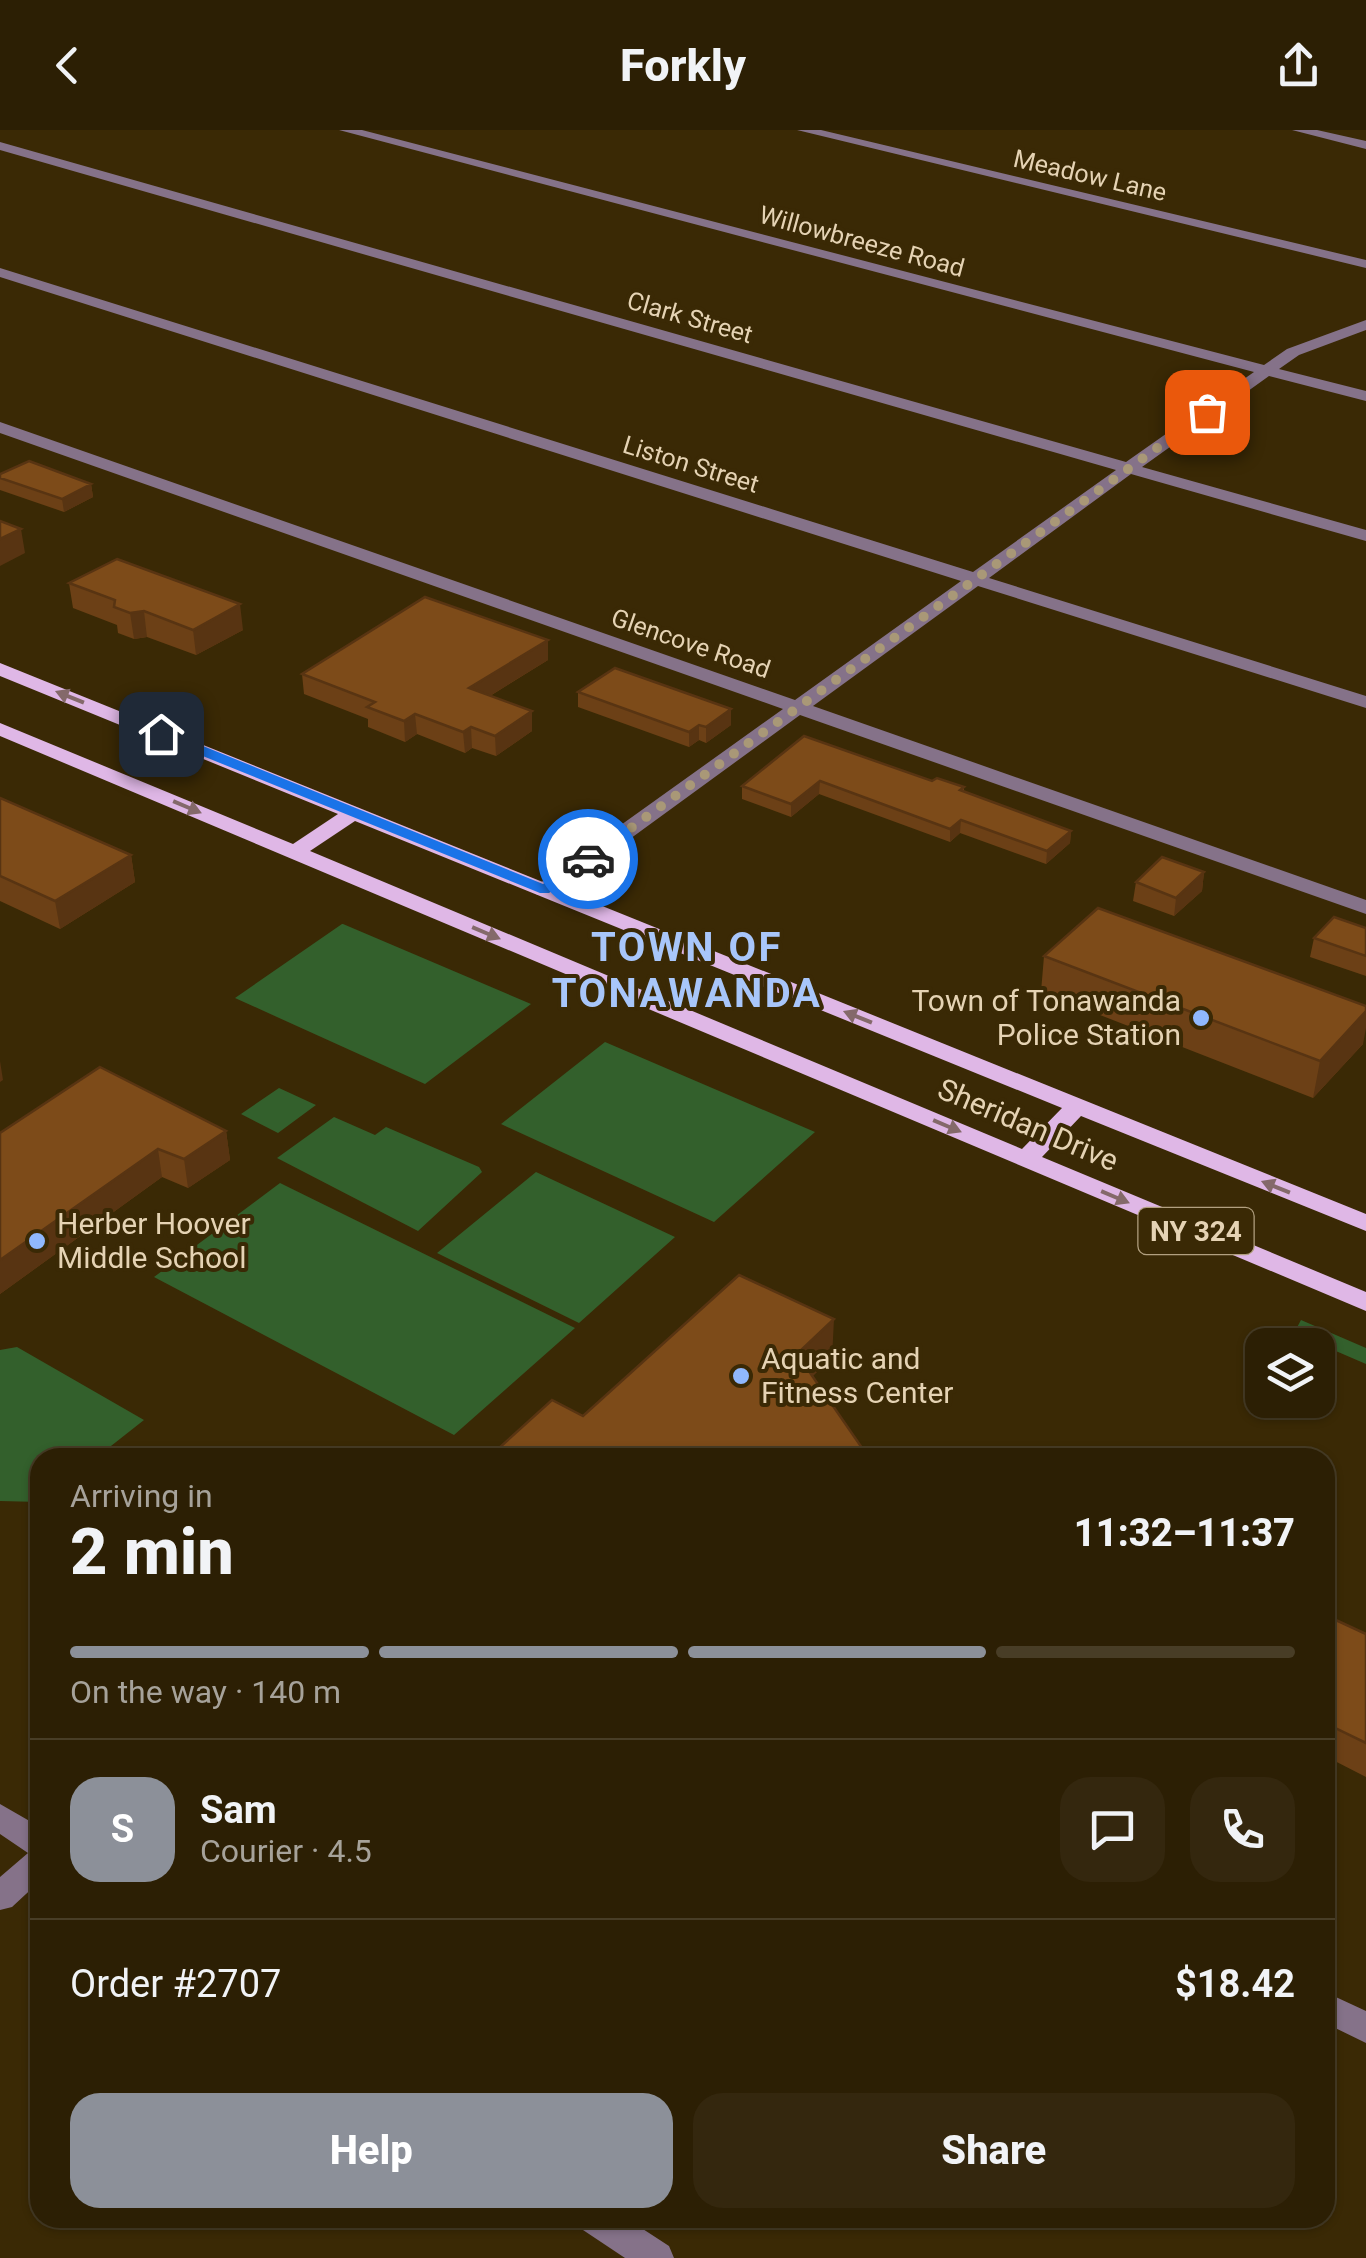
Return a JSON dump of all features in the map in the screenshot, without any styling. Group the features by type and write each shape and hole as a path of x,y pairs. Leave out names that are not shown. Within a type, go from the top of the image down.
{"main road":[{"name":"Sheridan Drive","path":"0,668 1366,1223"},
{"name":"Sheridan Drive","path":"0,729 1366,1302"},
{"path":"294,853 354,812"},
{"path":"1026,1159 1078,1106"}],"street":[{"name":"Willowbreeze Road","path":"346,130 1366,396"},
{"name":"Meadow Lane","path":"804,130 1366,264"},
{"path":"1299,130 1366,144"},
{"name":"Clark Street","path":"0,146 1366,536"},
{"name":"Liston Street","path":"0,272 1366,702"},
{"path":"544,890 1267,370 1318,340 1366,325"},
{"name":"Glencove Road","path":"0,427 1366,907"},
{"path":"0,1817 30,1837"},
{"path":"0,1897 30,1870"},
{"path":"1335,2011 1366,2028"},
{"path":"611,2228 656,2258"}],"green space":[{"path":"342,924 531,1004 425,1084 235,998"},
{"path":"605,1042 815,1132 714,1222 501,1124"},
{"path":"279,1088 316,1105 278,1133 241,1114"},
{"path":"334,1117 375,1135 386,1127 479,1167 482,1172 418,1231 277,1158"},
{"path":"536,1172 675,1237 579,1323 437,1253"},
{"path":"280,1183 575,1328 454,1435 154,1277"},
{"path":"1301,1320 1320,1328 1297,1328"},
{"path":"1335,1335 1366,1348 1366,1364 1335,1351"},
{"path":"17,1347 144,1420 108,1448 30,1448 30,1502 0,1501 0,1350"}],"building":[{"path":"29,461 91,484 62,499 0,478 0,474"},
{"path":"0,521 21,529 0,539"},
{"path":"117,559 240,604 193,630 144,611 130,613 114,607 115,600 69,583"},
{"path":"425,597 548,640 469,688 532,711 495,736 471,727 463,732 415,714 404,721 367,707 375,702 302,674"},
{"path":"615,668 731,709 706,727 699,725 689,732 578,692"},
{"path":"804,736 932,781 937,778 964,787 960,790 1071,831 1047,851 961,820 950,829 820,781 791,804 742,786"},
{"path":"0,798 131,855 55,901 0,876"},
{"path":"1162,857 1204,872 1176,898 1136,882"},
{"path":"1098,908 1366,1006 1366,1011 1320,1061 1044,956"},
{"path":"1334,917 1366,928 1366,956 1314,938"},
{"name":"Herber Hoover Middle School","path":"100,1067 226,1131 184,1159 158,1149 0,1260 0,1133"},
{"path":"739,1275 834,1319 797,1354 862,1448 499,1448 552,1400 583,1416"},
{"path":"1335,1620 1366,1634 1366,1743 1335,1728"}],"way so far":[{"path":"588,859 1207,412"}],"place":[{"name":"Town of Tonawanda Police Station","path":"1201,1018"},
{"name":"Herber Hoover Middle School","path":"37,1241"},
{"name":"Aquatic and Fitness Center","path":"741,1376"}],"district":[{"name":"TOWN OF TONAWANDA","path":"687,970"}],"route":[{"path":"161,734 544,890 588,859"}]}
